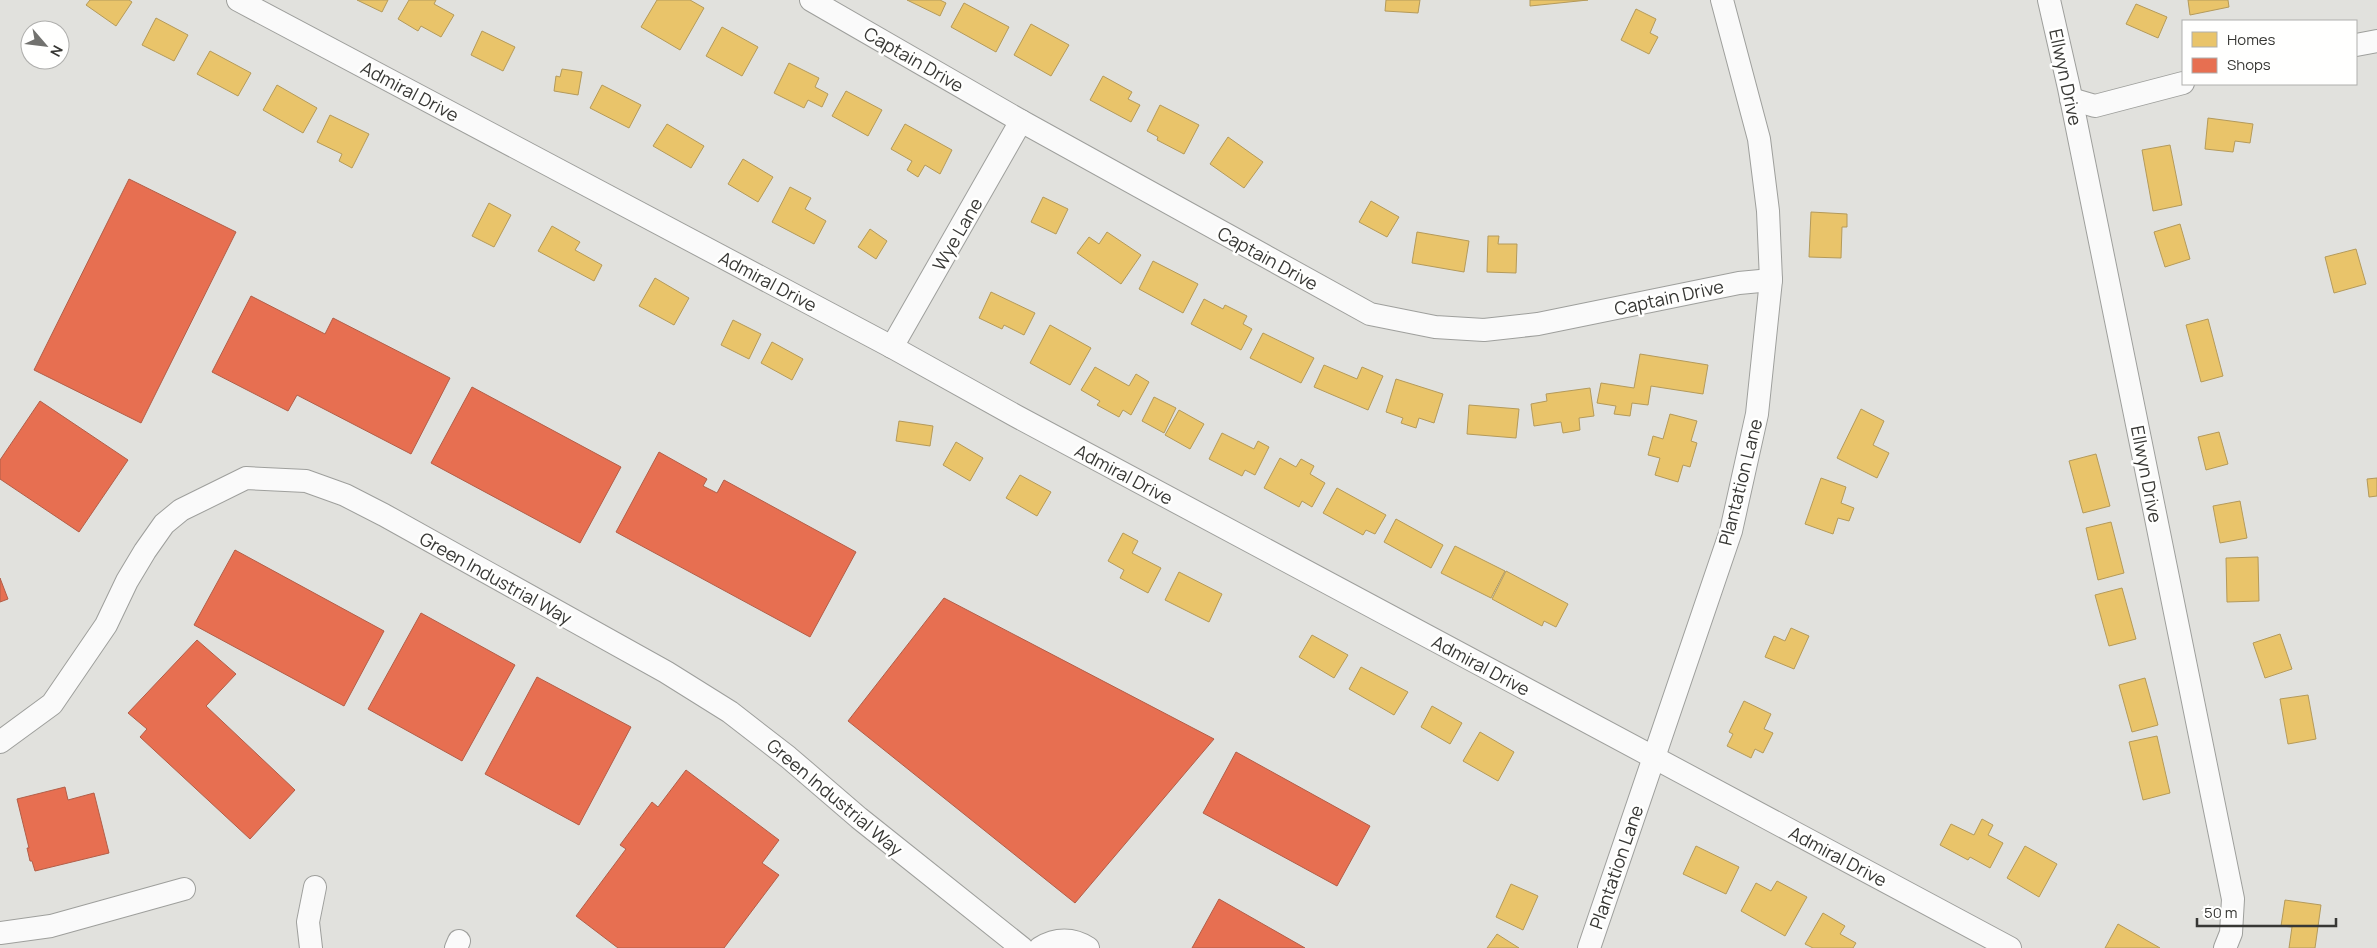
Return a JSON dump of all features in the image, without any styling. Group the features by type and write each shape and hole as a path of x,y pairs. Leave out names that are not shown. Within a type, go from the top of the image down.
{"street":[{"name":"Admiral Drive","path":"238,0 892,347 1025,421 2010,948"},
{"name":"Captain Drive","path":"812,0 1021,121 1370,314 1435,327 1484,330 1538,324 1740,283 1771,280"},
{"name":"Plantation Lane","path":"1589,948 1731,531 1757,414 1771,280 1768,211 1759,139 1722,0"},
{"name":"Ellwyn Drive","path":"2050,0 2233,899 2231,933 2225,948"},
{"path":"2071,99 2095,106 2182,83"},
{"name":"Wye Lane","path":"892,347 1021,121"},
{"name":"Green Industrial Way","path":"0,742 52,704 106,625 127,581 164,524 181,510 246,478 306,481 344,495 384,515 666,672 730,712 788,757 858,818 1022,948"},
{"path":"311,948 308,922 315,887"},
{"path":"0,933 51,926 184,889"},
{"path":"1040,948 1054,942 1067,940 1088,948"}],"building: Homes":[{"path":"90,0 129,0 132,2 116,26 86,5"},
{"path":"357,0 388,0 382,12"},
{"path":"409,0 436,0 434,4 454,15 441,37 421,26 418,31 398,19"},
{"path":"657,0 690,0 704,8 680,50 641,27"},
{"path":"907,0 940,0 946,3 940,16"},
{"path":"1386,0 1420,0 1418,13 1385,11"},
{"path":"1530,0 1588,0 1530,6"},
{"path":"2188,0 2228,0 2229,7 2190,15"},
{"path":"964,3 1009,27 996,52 951,27"},
{"path":"2136,4 2167,17 2158,38 2126,24"},
{"path":"1636,9 1656,19 1650,33 1658,37 1649,54 1621,40"},
{"path":"156,18 188,35 174,61 142,45"},
{"path":"1031,24 1069,45 1051,76 1014,55"},
{"path":"722,27 758,47 742,76 706,56"},
{"path":"482,31 515,47 503,71 471,55"},
{"path":"210,51 251,73 238,96 197,74"},
{"path":"789,63 819,78 815,87 828,94 822,107 808,100 804,108 774,93"},
{"path":"562,69 582,72 578,95 554,91 556,76 560,77"},
{"path":"1103,76 1132,92 1128,99 1140,105 1131,122 1090,100"},
{"path":"277,85 317,108 303,133 263,110"},
{"path":"602,85 641,105 629,128 590,108"},
{"path":"846,91 882,110 868,136 832,116"},
{"path":"1160,105 1199,125 1184,154 1157,140 1158,137 1147,131"},
{"path":"330,115 369,134 352,168 339,161 342,154 317,142"},
{"path":"2208,118 2253,124 2250,143 2235,141 2233,152 2205,149"},
{"path":"667,124 704,146 691,168 653,146"},
{"path":"905,124 952,150 940,174 925,165 918,177 907,170 912,161 891,149"},
{"path":"1228,137 1263,162 1244,188 1210,164"},
{"path":"2170,145 2182,205 2153,211 2142,150"},
{"path":"743,159 773,177 758,202 728,184"},
{"path":"790,187 811,198 805,209 826,221 814,244 772,222"},
{"path":"1043,197 1068,209 1056,234 1031,222"},
{"path":"1371,201 1399,217 1387,237 1359,222"},
{"path":"489,203 511,215 494,247 472,236"},
{"path":"1811,212 1847,214 1847,227 1842,227 1841,258 1809,257"},
{"path":"2180,224 2190,259 2165,267 2154,232"},
{"path":"552,226 580,242 575,250 602,265 594,281 538,251"},
{"path":"870,229 887,241 876,259 858,247"},
{"path":"1107,232 1141,255 1121,284 1077,253 1089,237 1099,244"},
{"path":"1417,232 1469,241 1464,272 1412,263"},
{"path":"1488,236 1499,236 1498,244 1517,244 1516,273 1487,272"},
{"path":"2356,249 2366,284 2334,293 2325,257"},
{"path":"1153,261 1198,284 1183,313 1139,289"},
{"path":"655,278 689,298 674,325 639,306"},
{"path":"991,292 1035,313 1024,335 1004,325 1002,329 979,318"},
{"path":"1204,299 1223,309 1225,305 1247,316 1243,324 1252,329 1241,350 1191,324"},
{"path":"2208,319 2223,376 2201,382 2186,325"},
{"path":"733,320 761,334 749,359 721,345"},
{"path":"1050,325 1091,348 1070,385 1030,363"},
{"path":"1263,333 1314,358 1301,383 1250,358"},
{"path":"772,342 803,359 792,380 761,363"},
{"path":"1640,354 1708,365 1703,394 1651,386 1648,405 1632,403 1630,416 1614,414 1616,406 1597,403 1601,383 1634,388"},
{"path":"1324,365 1357,379 1362,367 1383,376 1368,410 1314,387"},
{"path":"1095,367 1129,386 1136,374 1149,382 1131,415 1123,410 1119,417 1097,405 1100,401 1081,390"},
{"path":"1396,379 1443,394 1434,423 1419,418 1416,428 1401,423 1403,418 1386,412"},
{"path":"1590,388 1594,416 1579,418 1580,430 1563,433 1561,422 1534,426 1531,404 1547,401 1546,394"},
{"path":"1154,397 1176,408 1164,433 1142,421"},
{"path":"1469,405 1519,409 1516,438 1467,434"},
{"path":"1861,409 1884,421 1873,445 1889,453 1877,478 1837,458"},
{"path":"1179,410 1204,424 1190,449 1165,435"},
{"path":"1670,414 1697,421 1691,441 1697,443 1690,467 1683,465 1678,482 1655,475 1660,458 1648,455 1653,436 1663,439"},
{"path":"899,421 933,426 930,446 896,441"},
{"path":"2219,432 2228,464 2206,470 2198,437"},
{"path":"1222,433 1254,449 1258,441 1269,447 1255,475 1245,470 1242,476 1209,459"},
{"path":"956,442 983,458 970,481 943,465"},
{"path":"2096,454 2110,506 2083,513 2069,461"},
{"path":"1280,458 1296,467 1301,459 1314,466 1310,474 1325,483 1312,507 1302,501 1299,507 1264,488"},
{"path":"1020,475 1051,492 1037,516 1006,498"},
{"path":"1821,478 1846,487 1841,503 1854,508 1849,521 1838,518 1833,534 1805,524"},
{"path":"2377,478 2377,496 2369,497 2367,479"},
{"path":"1337,488 1386,515 1375,534 1366,530 1363,535 1323,513"},
{"path":"2240,501 2247,538 2220,543 2213,506"},
{"path":"1396,519 1443,545 1431,568 1384,542"},
{"path":"2111,522 2124,573 2098,580 2086,528"},
{"path":"1123,533 1138,541 1132,553 1161,568 1148,593 1120,578 1124,570 1108,561"},
{"path":"1455,546 1505,571 1491,598 1441,573"},
{"path":"2258,557 2259,601 2227,602 2226,558"},
{"path":"1506,571 1568,604 1556,627 1544,621 1542,626 1492,599"},
{"path":"1179,572 1222,594 1209,622 1165,600"},
{"path":"2122,588 2136,639 2109,646 2095,595"},
{"path":"1791,628 1809,636 1794,669 1765,657 1774,636 1785,641"},
{"path":"2280,634 2292,669 2265,678 2253,643"},
{"path":"1312,635 1348,655 1334,678 1299,657"},
{"path":"1361,667 1408,692 1394,715 1349,689"},
{"path":"2145,678 2158,725 2132,732 2119,685"},
{"path":"2308,695 2316,739 2288,744 2280,699"},
{"path":"1744,701 1771,714 1764,729 1773,733 1763,753 1755,749 1751,758 1727,746 1733,734 1729,732"},
{"path":"1432,706 1462,723 1450,744 1421,727"},
{"path":"1480,732 1514,752 1498,781 1463,761"},
{"path":"2157,736 2170,793 2143,800 2129,742"},
{"path":"1982,819 1993,825 1988,835 2003,843 1990,868 1970,857 1968,860 1940,845 1951,824 1974,835"},
{"path":"1696,846 1739,867 1726,894 1683,874"},
{"path":"2025,846 2057,864 2039,897 2007,878"},
{"path":"1777,881 1807,897 1785,936 1741,911 1756,883 1771,891"},
{"path":"1511,884 1538,896 1523,930 1496,917"},
{"path":"2285,900 2321,905 2315,948 2289,948 2292,927 2281,926"},
{"path":"1823,913 1845,926 1840,934 1856,943 1853,948 1813,948 1805,944"},
{"path":"2118,924 2160,948 2105,948"},
{"path":"1497,934 1519,948 1487,948"}],"building: Shops":[{"path":"129,179 236,232 141,423 34,370"},
{"path":"251,296 325,334 333,318 450,378 411,454 297,395 288,411 212,372"},
{"path":"472,387 621,467 580,543 431,463"},
{"path":"40,401 128,460 79,532 0,479 0,460"},
{"path":"659,452 707,479 703,486 717,493 724,480 856,552 810,637 616,532"},
{"path":"235,550 384,631 344,706 194,625"},
{"path":"0,578 8,599 0,602"},
{"path":"944,598 1214,739 1075,903 848,721"},
{"path":"421,613 515,665 462,761 368,709"},
{"path":"197,640 236,674 206,706 295,790 250,839 140,737 147,729 128,713"},
{"path":"537,677 631,727 579,825 485,774"},
{"path":"1236,752 1370,826 1337,886 1203,813"},
{"path":"686,770 779,840 762,863 779,875 724,948 618,948 576,916 626,849 620,845 652,802 658,807"},
{"path":"65,787 68,800 94,793 109,853 35,871 32,861 30,861 27,848 29,848 17,799"},
{"path":"1219,899 1305,948 1192,948"}]}
